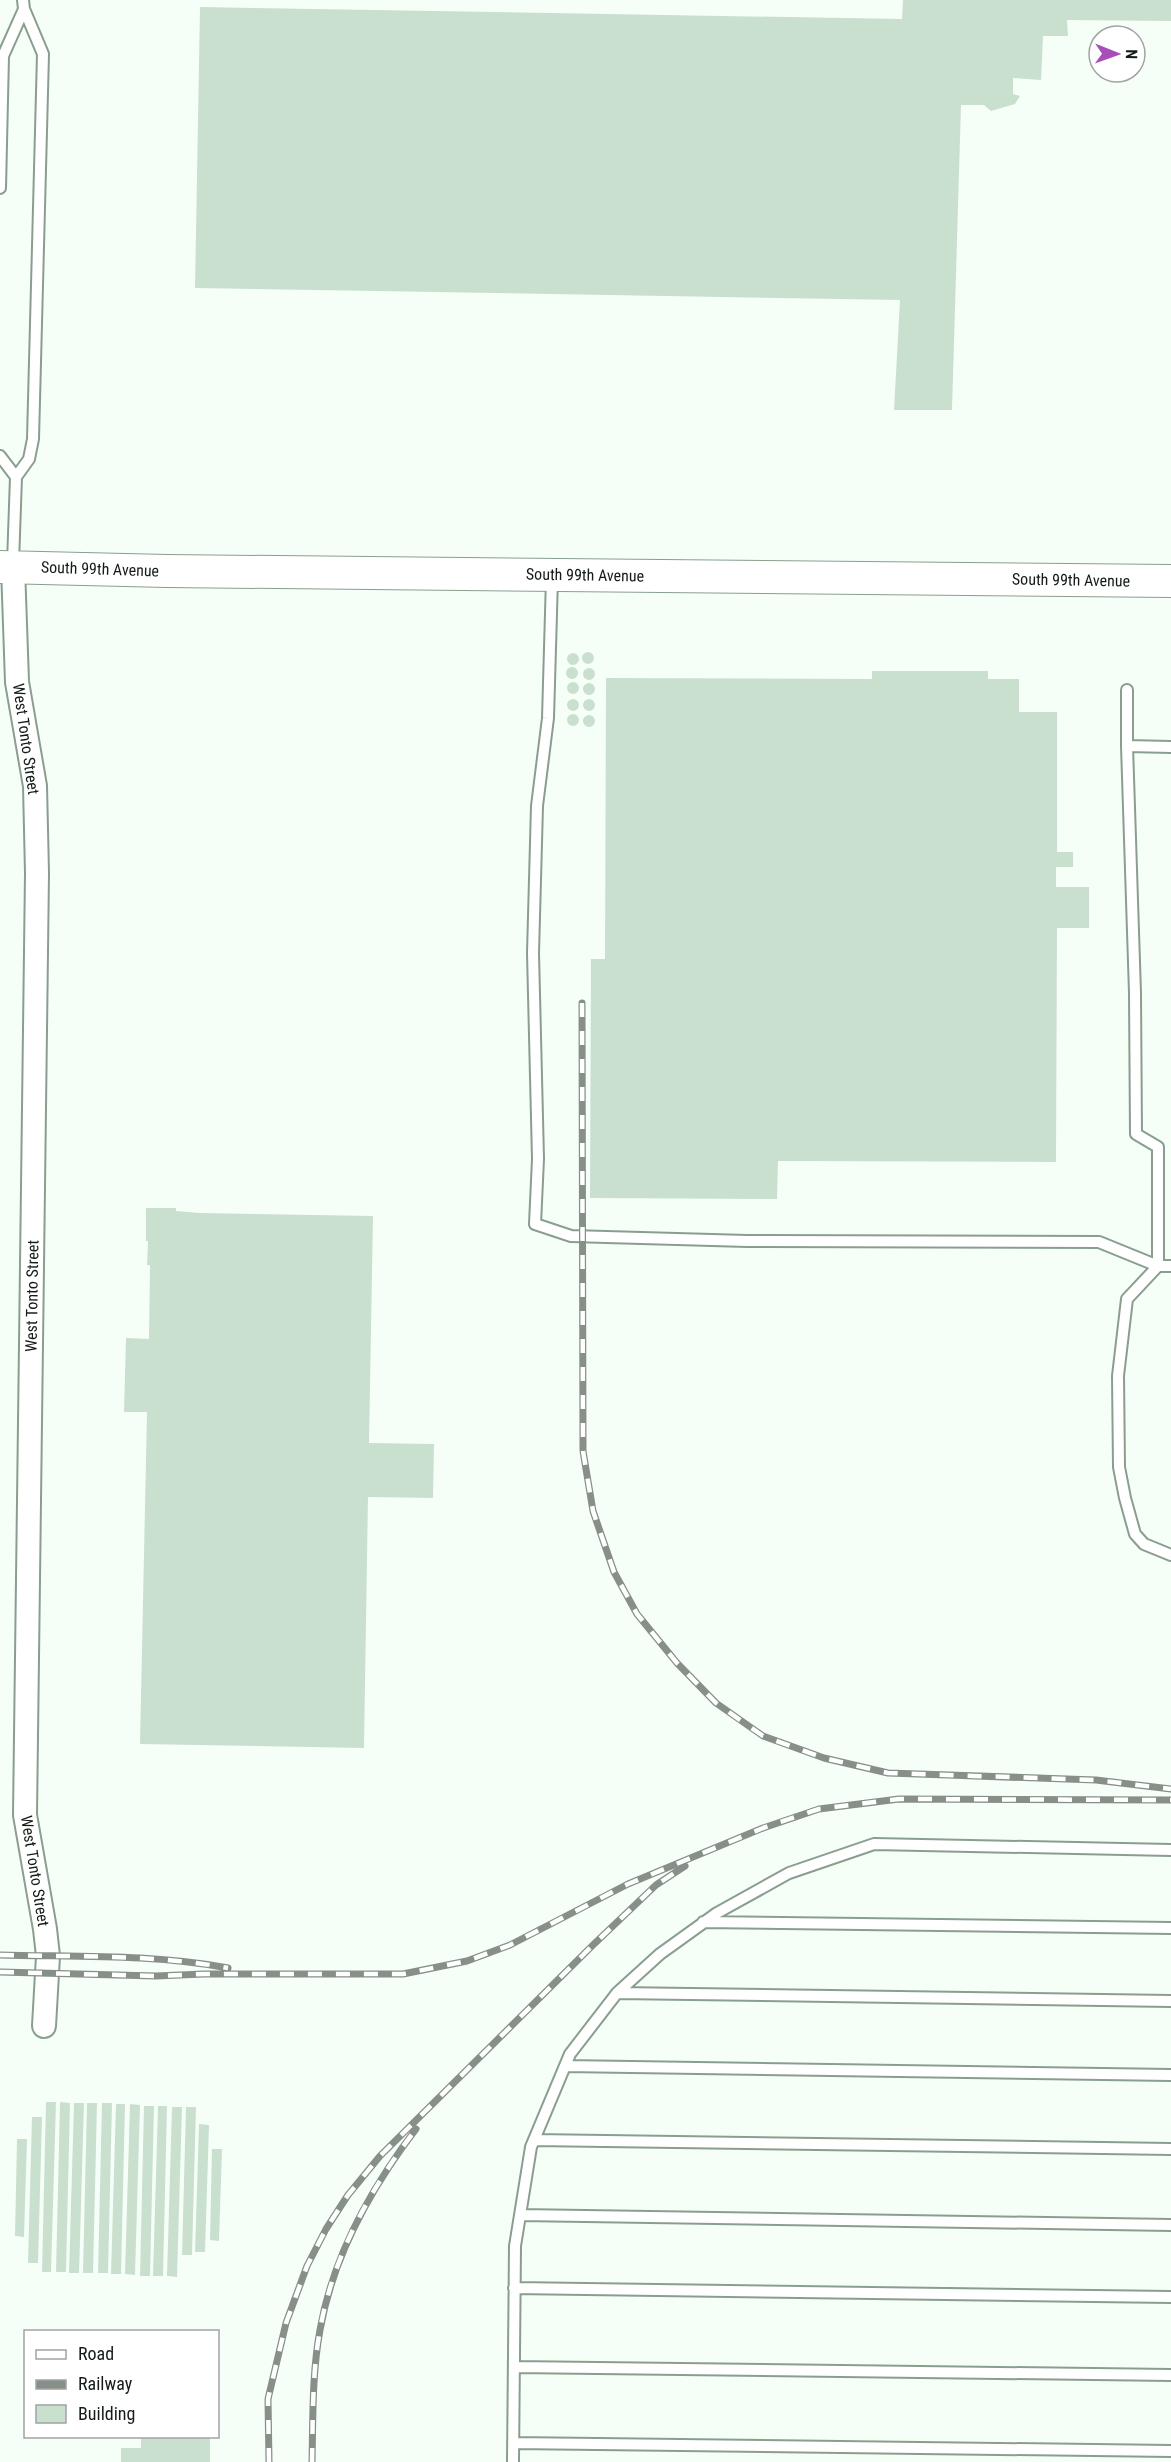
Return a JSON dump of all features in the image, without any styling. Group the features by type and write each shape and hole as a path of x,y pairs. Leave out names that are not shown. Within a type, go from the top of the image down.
{"main road":[{"name":"South 99th Avenue","path":"6,567 1171,581"}],"street":[{"name":"West Tonto Street","path":"6,567 17,682 35,786 37,873 25,1815 48,1956 44,2026"}],"lane":[{"path":"0,188 3,56 23,5"},
{"path":"6,567 16,477 29,459 33,439 43,54 23,5"},
{"path":"0,456 16,477"},
{"path":"553,575 548,718 537,806 534,896 533,953 538,1159 535,1224 571,1236 747,1241 1099,1242 1158,1266 1171,1266"},
{"path":"1127,690 1135,993 1136,1134 1158,1147 1158,1266 1126,1299 1119,1376 1119,1467 1135,1534 1144,1544 1171,1555"},
{"path":"1127,746 1171,747"},
{"path":"513,2462 515,2246 534,2140 570,2054 616,1993 660,1954 703,1922 789,1873 874,1844 1171,1850"},
{"path":"703,1922 1171,1928"},
{"path":"616,1993 1171,2001"},
{"path":"565,2066 1171,2075"},
{"path":"534,2140 1171,2149"},
{"path":"520,2215 1171,2225"},
{"path":"514,2288 1171,2296"},
{"path":"514,2367 1171,2375"},
{"path":"513,2443 1171,2451"}],"building":[{"path":"903,0 1171,0 1171,21 1067,20 1068,36 1043,36 1041,80 1013,78 1013,94 1020,96 1015,104 991,111 984,105 961,105 952,410 894,410 900,300 195,288 200,7 902,19"},
{"path":"588,652 594,658 588,664 582,658"},
{"path":"573,653 579,659 573,665 567,659"},
{"path":"574,667 577,668 577,678 570,679 567,678 566,671 567,668"},
{"path":"591,668 594,669 594,679 587,680 584,679 583,672 584,669"},
{"path":"872,671 988,671 988,679 1019,679 1019,712 1057,712 1057,852 1073,852 1073,867 1056,867 1056,887 1089,887 1089,928 1057,928 1056,1162 778,1161 777,1199 590,1198 591,959 605,959 606,678 872,679"},
{"path":"575,682 578,683 578,693 571,694 568,693 567,686 568,683"},
{"path":"591,683 594,684 594,694 587,695 584,694 583,687 584,684"},
{"path":"575,699 578,700 578,710 571,711 568,710 567,703 568,700"},
{"path":"591,699 594,700 594,710 587,711 584,710 583,703 584,700"},
{"path":"575,714 578,715 578,725 571,726 568,725 567,718 568,715"},
{"path":"591,715 594,716 594,726 587,727 584,726 583,719 584,716"},
{"path":"146,1208 176,1208 176,1211 200,1213 373,1216 369,1443 434,1444 433,1498 368,1497 364,1748 140,1744 147,1412 124,1412 126,1338 149,1339 150,1265 147,1265"},
{"path":"46,2102 56,2102 51,2272 42,2272"},
{"path":"60,2102 70,2103 66,2272 56,2272"},
{"path":"74,2103 84,2103 79,2273 69,2273"},
{"path":"87,2103 97,2103 93,2273 83,2273"},
{"path":"102,2103 112,2103 108,2273 98,2273"},
{"path":"116,2104 125,2104 121,2274 111,2274"},
{"path":"130,2104 140,2105 135,2275 125,2274"},
{"path":"144,2106 154,2106 150,2276 140,2276"},
{"path":"158,2106 167,2106 163,2276 153,2276"},
{"path":"172,2107 182,2107 177,2277 167,2276"},
{"path":"186,2107 196,2107 192,2255 182,2255"},
{"path":"32,2117 42,2117 38,2263 28,2263"},
{"path":"199,2124 209,2125 205,2252 195,2252"},
{"path":"17,2139 27,2139 24,2237 15,2236"},
{"path":"212,2149 222,2149 219,2241 210,2240"},
{"path":"141,2438 210,2438 210,2462 121,2462 121,2448 141,2448"}],"railway":[{"path":"582,1003 583,1451 593,1511 614,1572 637,1614 677,1663 716,1703 763,1736 824,1758 888,1773 1096,1780 1171,1789"},
{"path":"0,1972 156,1976 403,1974 467,1961 510,1945 628,1884 763,1828 819,1809 899,1799 1171,1800"},
{"path":"269,2462 268,2399 286,2323 307,2266 326,2229 348,2195 380,2156 593,1945 656,1885 685,1866"},
{"path":"0,1955 143,1958 228,1968"},
{"path":"312,2462 313,2396 317,2346 334,2275 369,2199 416,2129"}]}
